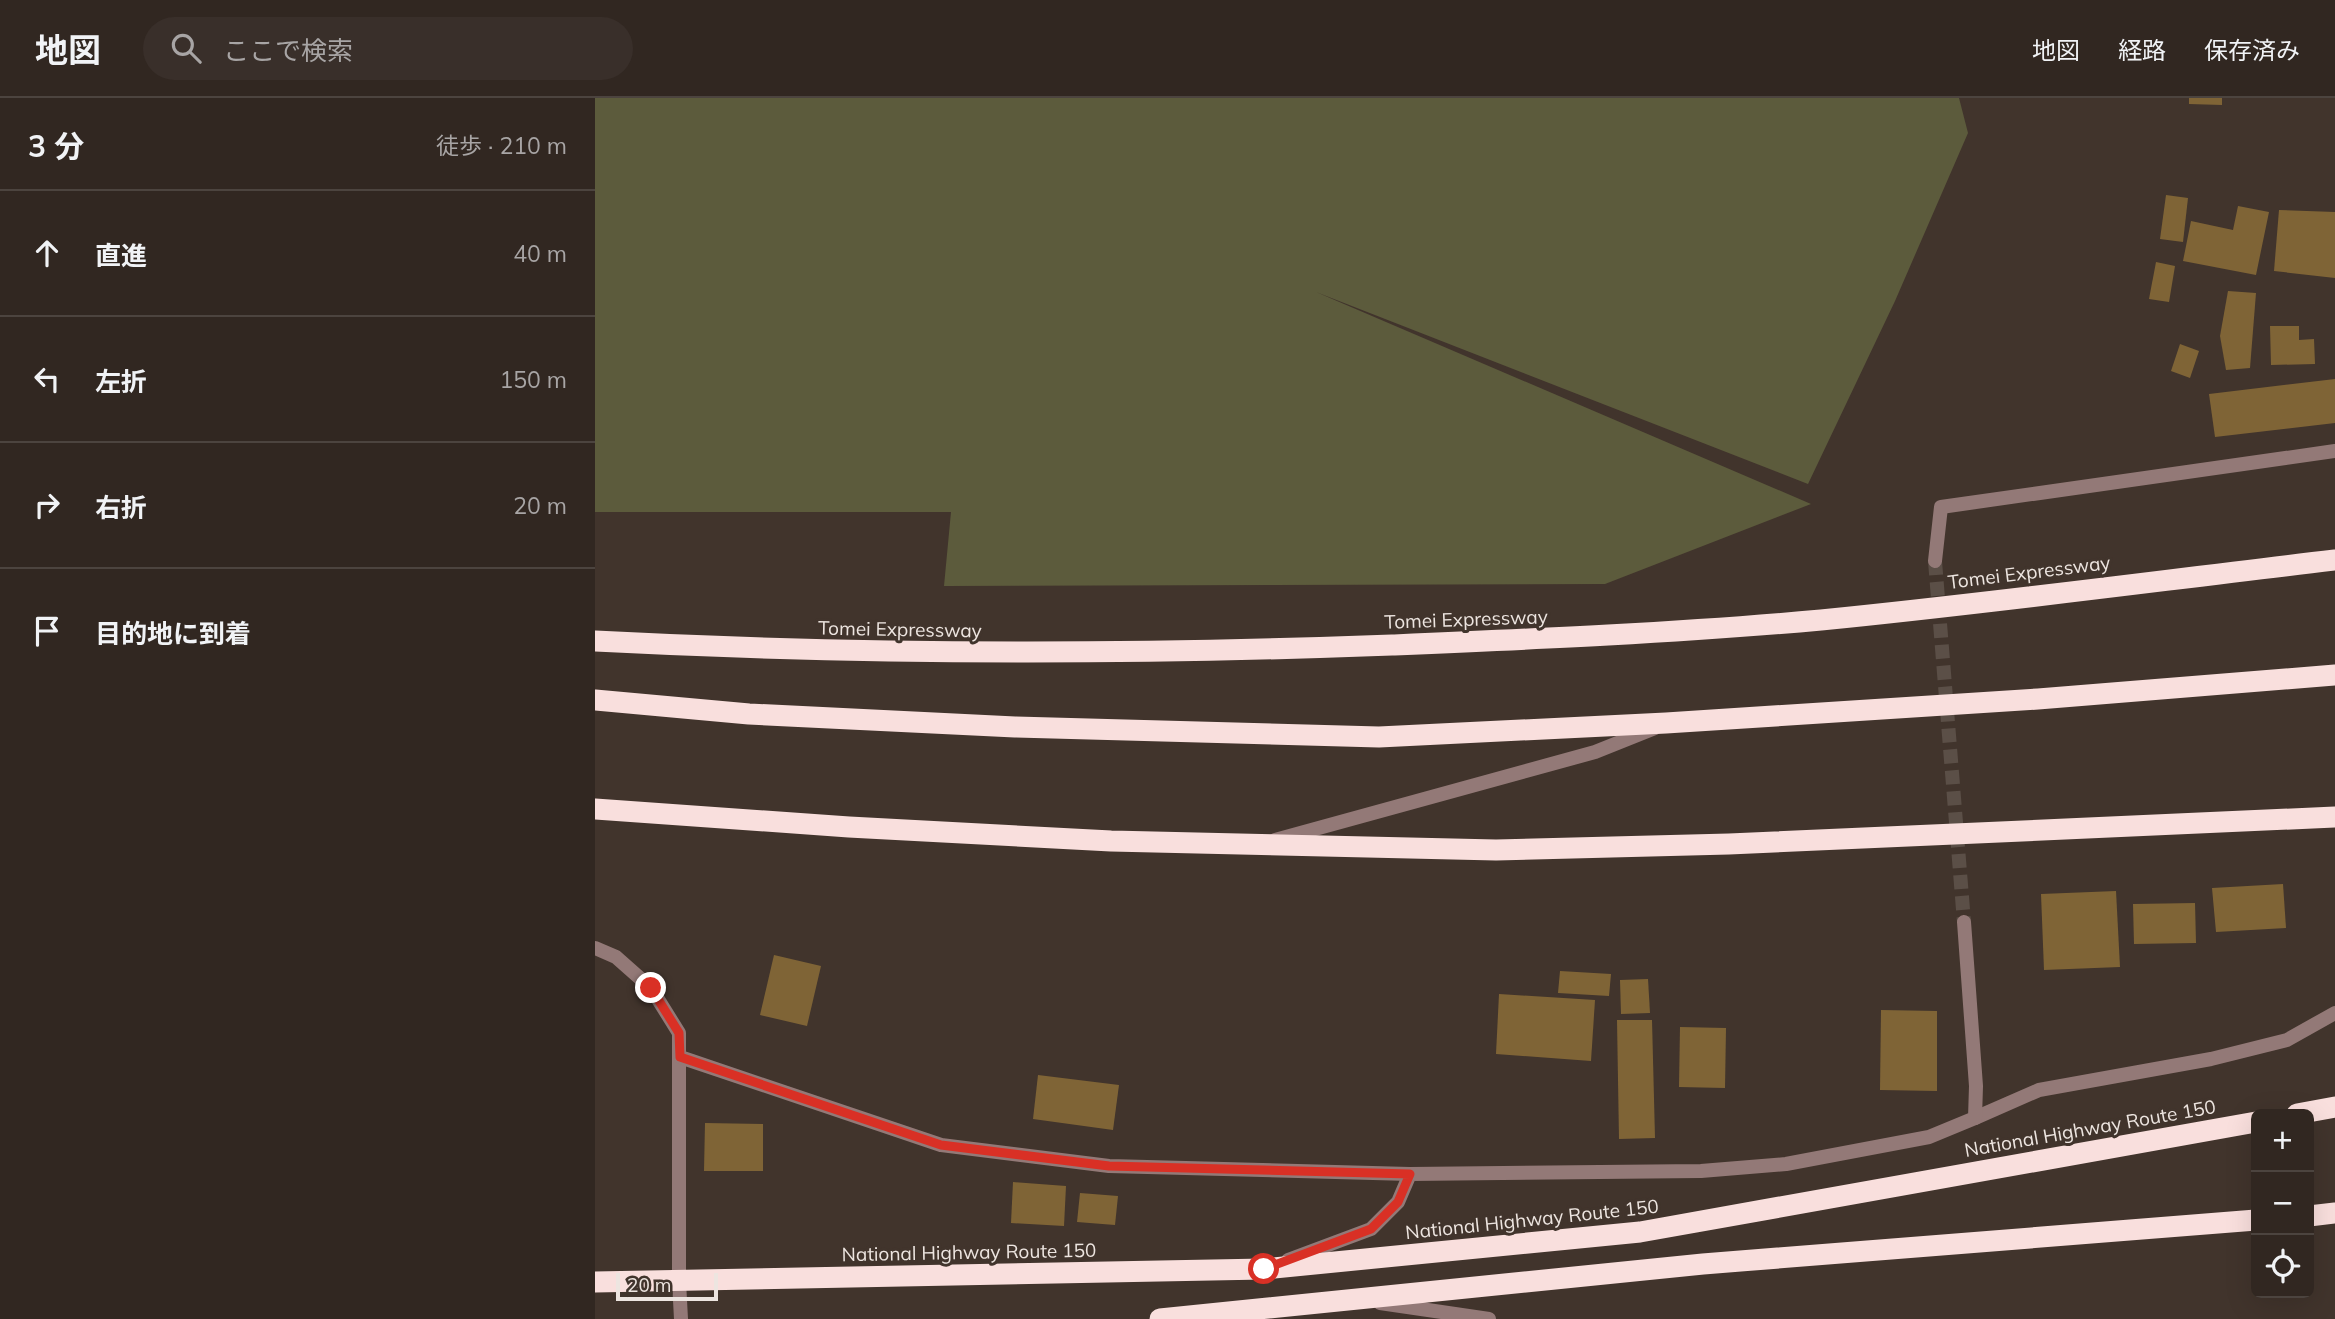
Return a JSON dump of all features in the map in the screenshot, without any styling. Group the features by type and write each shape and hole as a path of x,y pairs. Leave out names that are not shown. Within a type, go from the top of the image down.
{"highway":[{"name":"Tomei Expressway","path":"595,641 757,650 1019,653 1281,649 1525,640 1820,620 2335,560"},
{"path":"595,700 749,714 975,725 1378,737 1666,723 2038,699 2335,675"},
{"path":"595,809 1083,840 1496,850 1742,843 2335,817"},
{"path":"2314,1111 2335,1107"},
{"name":"National Highway Route 150","path":"595,1282 1264,1269 1640,1232 2251,1123"},
{"path":"2314,1215 2335,1213"},
{"path":"1160,1319 1703,1264 2251,1220"}],"street":[{"path":"1935,561 1941,507 2335,451"},
{"path":"1259,844 1595,752 1666,723"},
{"path":"1964,922 1976,1086 1975,1118"},
{"path":"595,948 615,957 651,988 679,1033 681,1319"},
{"path":"680,1057 941,1145 1109,1166 1410,1174 1701,1171 1786,1164 1929,1137 2039,1090 2211,1059 2287,1040 2335,1013"},
{"path":"1264,1269 1371,1229 1398,1202 1410,1174"},
{"path":"1363,1300 1489,1319"}],"shaded area":[{"path":"595,98 1959,98 1968,133 1895,301 1808,484 1316,292 1811,504 1605,584 944,586 951,512 595,512"}],"building":[{"path":"2189,98 2222,98 2222,105 2189,104"},
{"path":"2166,195 2188,198 2183,242 2160,239"},
{"path":"2238,206 2269,212 2256,275 2183,261 2191,221 2233,230"},
{"path":"2279,210 2335,212 2335,278 2274,271"},
{"path":"2156,262 2175,266 2169,302 2149,299"},
{"path":"2228,291 2256,293 2250,368 2226,370 2220,336"},
{"path":"2270,326 2299,326 2299,340 2314,339 2315,364 2271,365"},
{"path":"2180,344 2199,351 2190,378 2171,371"},
{"path":"2335,379 2335,423 2215,437 2209,394"},
{"path":"2283,884 2286,928 2216,932 2212,888"},
{"path":"2116,891 2120,967 2044,970 2041,894"},
{"path":"2195,903 2196,943 2134,944 2133,904"},
{"path":"774,955 821,966 807,1026 760,1015"},
{"path":"1560,971 1611,974 1609,996 1558,993"},
{"path":"1648,979 1650,1013 1621,1014 1620,980"},
{"path":"1499,994 1595,1000 1591,1061 1496,1054"},
{"path":"1881,1010 1937,1011 1937,1091 1880,1090"},
{"path":"1617,1020 1652,1020 1655,1138 1619,1139"},
{"path":"1680,1027 1726,1028 1725,1088 1679,1087"},
{"path":"1038,1075 1119,1085 1113,1130 1033,1119"},
{"path":"705,1123 763,1124 763,1171 704,1171"},
{"path":"1013,1182 1066,1186 1064,1226 1011,1223"},
{"path":"1080,1193 1118,1196 1115,1225 1077,1222"}],"tunnel":[{"path":"1935,561 1964,922"}],"route":[{"path":"651,988 679,1033 680,1057 941,1145 1109,1166 1410,1174 1398,1202 1371,1229 1264,1269"}]}
